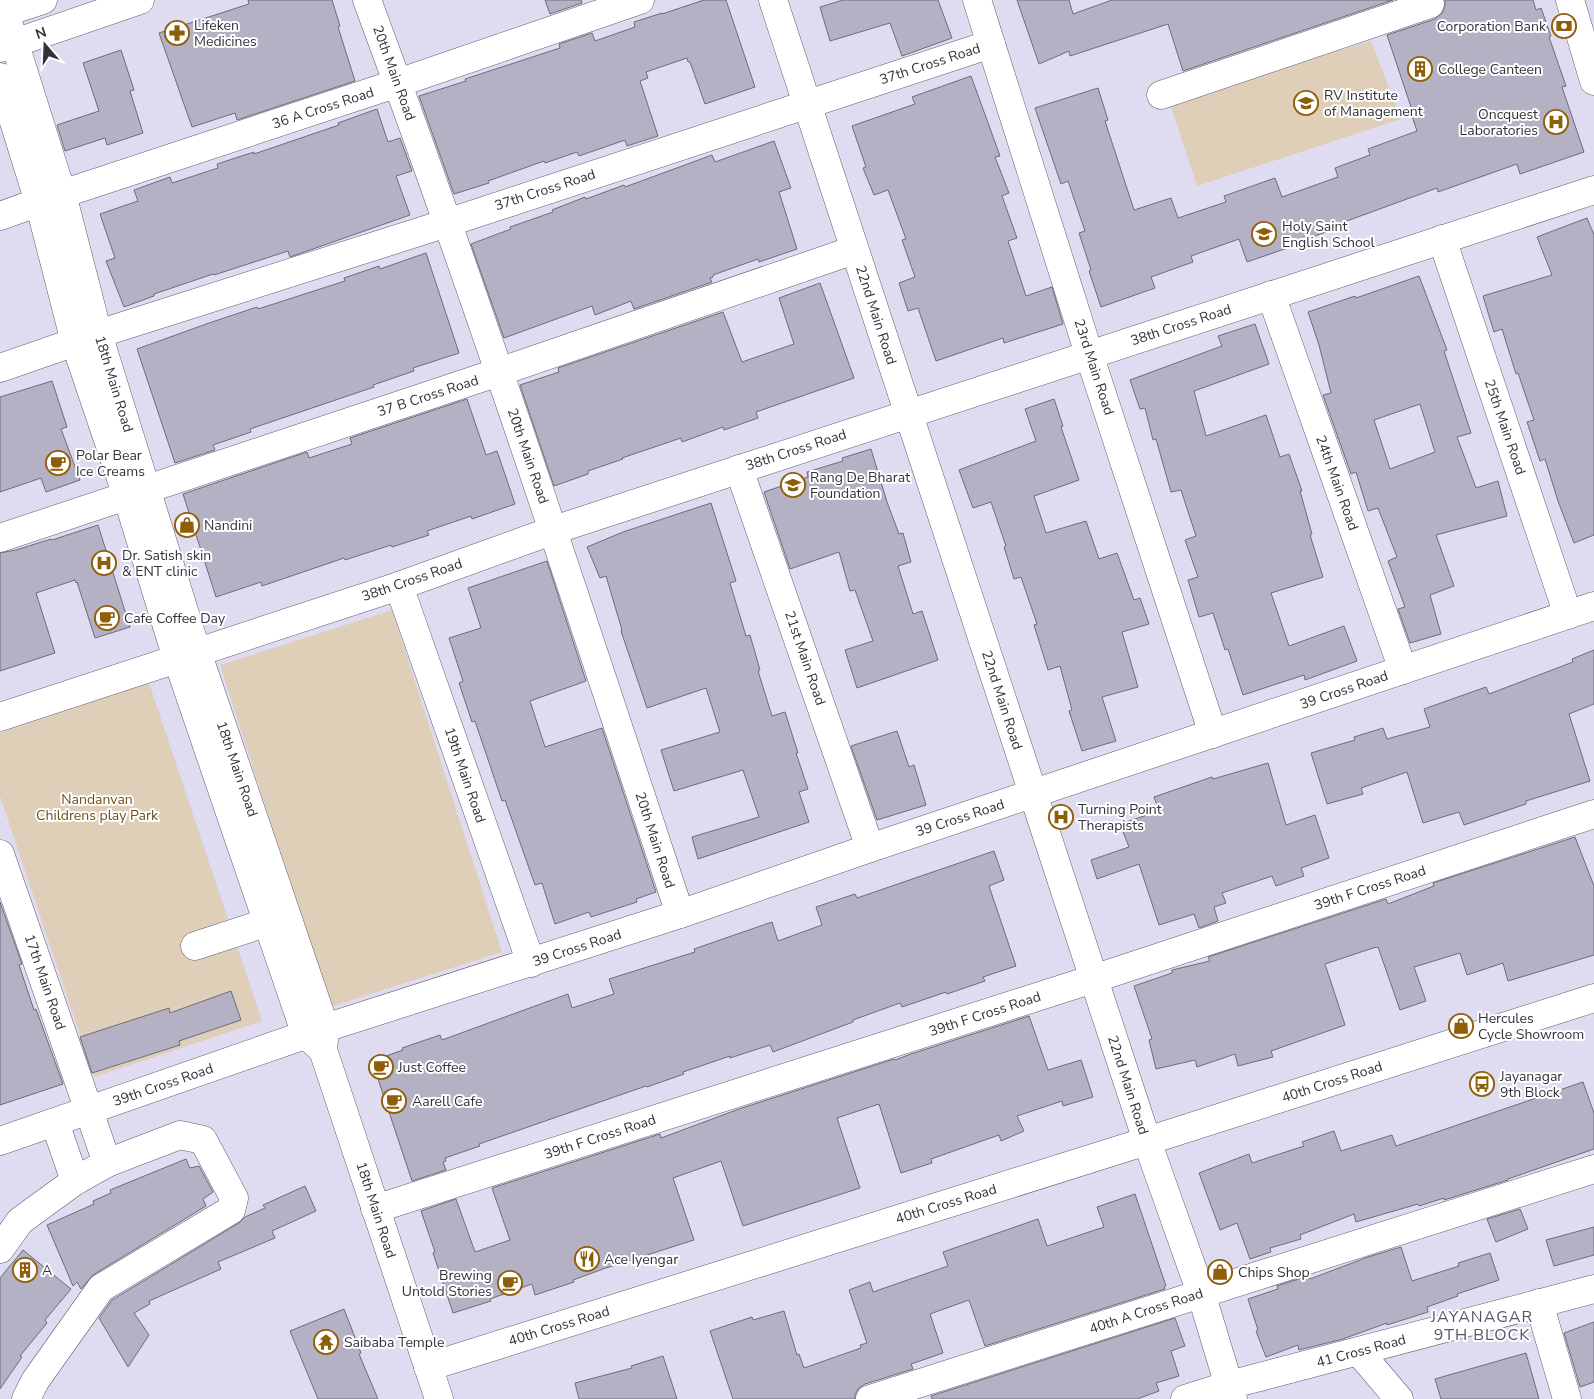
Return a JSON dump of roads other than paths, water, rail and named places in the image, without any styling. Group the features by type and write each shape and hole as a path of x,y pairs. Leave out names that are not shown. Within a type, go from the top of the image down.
{"street":[{"path":"2,9 43,0"},
{"path":"7,46 140,0"},
{"name":"20th Main Road","path":"368,0 554,530 680,914"},
{"name":"36 A Cross Road","path":"0,216 640,0"},
{"name":"22nd Main Road","path":"773,0 1093,979 1147,1141 1201,1293 1231,1392"},
{"name":"23rd Main Road","path":"977,0 1089,354 1213,734"},
{"path":"1161,95 1430,4 1428,0"},
{"path":"1570,0 1594,81"},
{"name":"18th Main Road","path":"2,9 7,46 51,198 86,338 188,655 268,922 318,1038"},
{"name":"37th Cross Road","path":"0,368 86,338 447,223 991,44"},
{"name":"18th Main Road","path":"0,77 51,198"},
{"name":"38th Cross Road","path":"0,717 399,586 554,530 1594,190"},
{"name":"25th Main Road","path":"1442,239 1568,615"},
{"name":"37 B Cross Road","path":"0,538 499,372 854,250"},
{"name":"24th Main Road","path":"1271,295 1403,670"},
{"name":"21st Main Road","path":"739,469 870,848"},
{"name":"19th Main Road","path":"399,586 531,963"},
{"name":"39 Cross Road","path":"318,1038 531,963 870,848 1594,606"},
{"name":"18th Main Road","path":"188,655 439,1399"},
{"name":"39th F Cross Road","path":"376,1209 1093,979 1594,814"},
{"name":"17th Main Road","path":"0,854 108,1163"},
{"path":"195,946 268,922"},
{"name":"40th Cross Road","path":"428,1367 1594,998"},
{"name":"39th Cross Road","path":"0,1141 318,1038"},
{"path":"55,1122 76,1181"},
{"path":"0,1249 20,1222 76,1181 108,1163 180,1135 204,1140 234,1198 230,1210 101,1288 35,1381 26,1399"},
{"name":"40th A Cross Road","path":"870,1399 1594,1169"},
{"name":"41 Cross Road","path":"1186,1399 1231,1392 1359,1352 1594,1289"},
{"path":"1539,1303 1567,1399"},
{"path":"1359,1352 1399,1399"}],"place":[{"name":"Corporation Bank","path":"1564,26"},
{"name":"Lifeken Medicines","path":"177,33"},
{"name":"College Canteen","path":"1420,69"},
{"name":"RV Institute of Management","path":"1306,103"},
{"name":"Oncquest Laboratories","path":"1556,122"},
{"name":"Holy Saint English School","path":"1264,234"},
{"name":"Polar Bear Ice Creams","path":"58,463"},
{"name":"Rang De Bharat Foundation","path":"793,485"},
{"name":"Nandini","path":"187,525"},
{"name":"Dr. Satish skin & ENT clinic","path":"104,563"},
{"name":"Cafe Coffee Day","path":"107,618"},
{"name":"Turning Point Therapists","path":"1061,817"},
{"name":"Hercules Cycle Showroom","path":"1461,1026"},
{"name":"Just Coffee","path":"381,1067"},
{"name":"Jayanagar 9th Block","path":"1482,1084"},
{"name":"Aarell Cafe","path":"394,1101"},
{"name":"Ace Iyengar","path":"587,1259"},
{"name":"A","path":"25,1270"},
{"name":"Chips Shop","path":"1220,1272"},
{"name":"Brewing Untold Stories","path":"510,1283"},
{"name":"Saibaba Temple","path":"326,1342"}],"district":[{"name":"JAYANAGAR 9TH BLOCK","path":"1482,1326"}],"park label":[{"name":"Nandanvan Childrens play Park","path":"97,808"}]}
